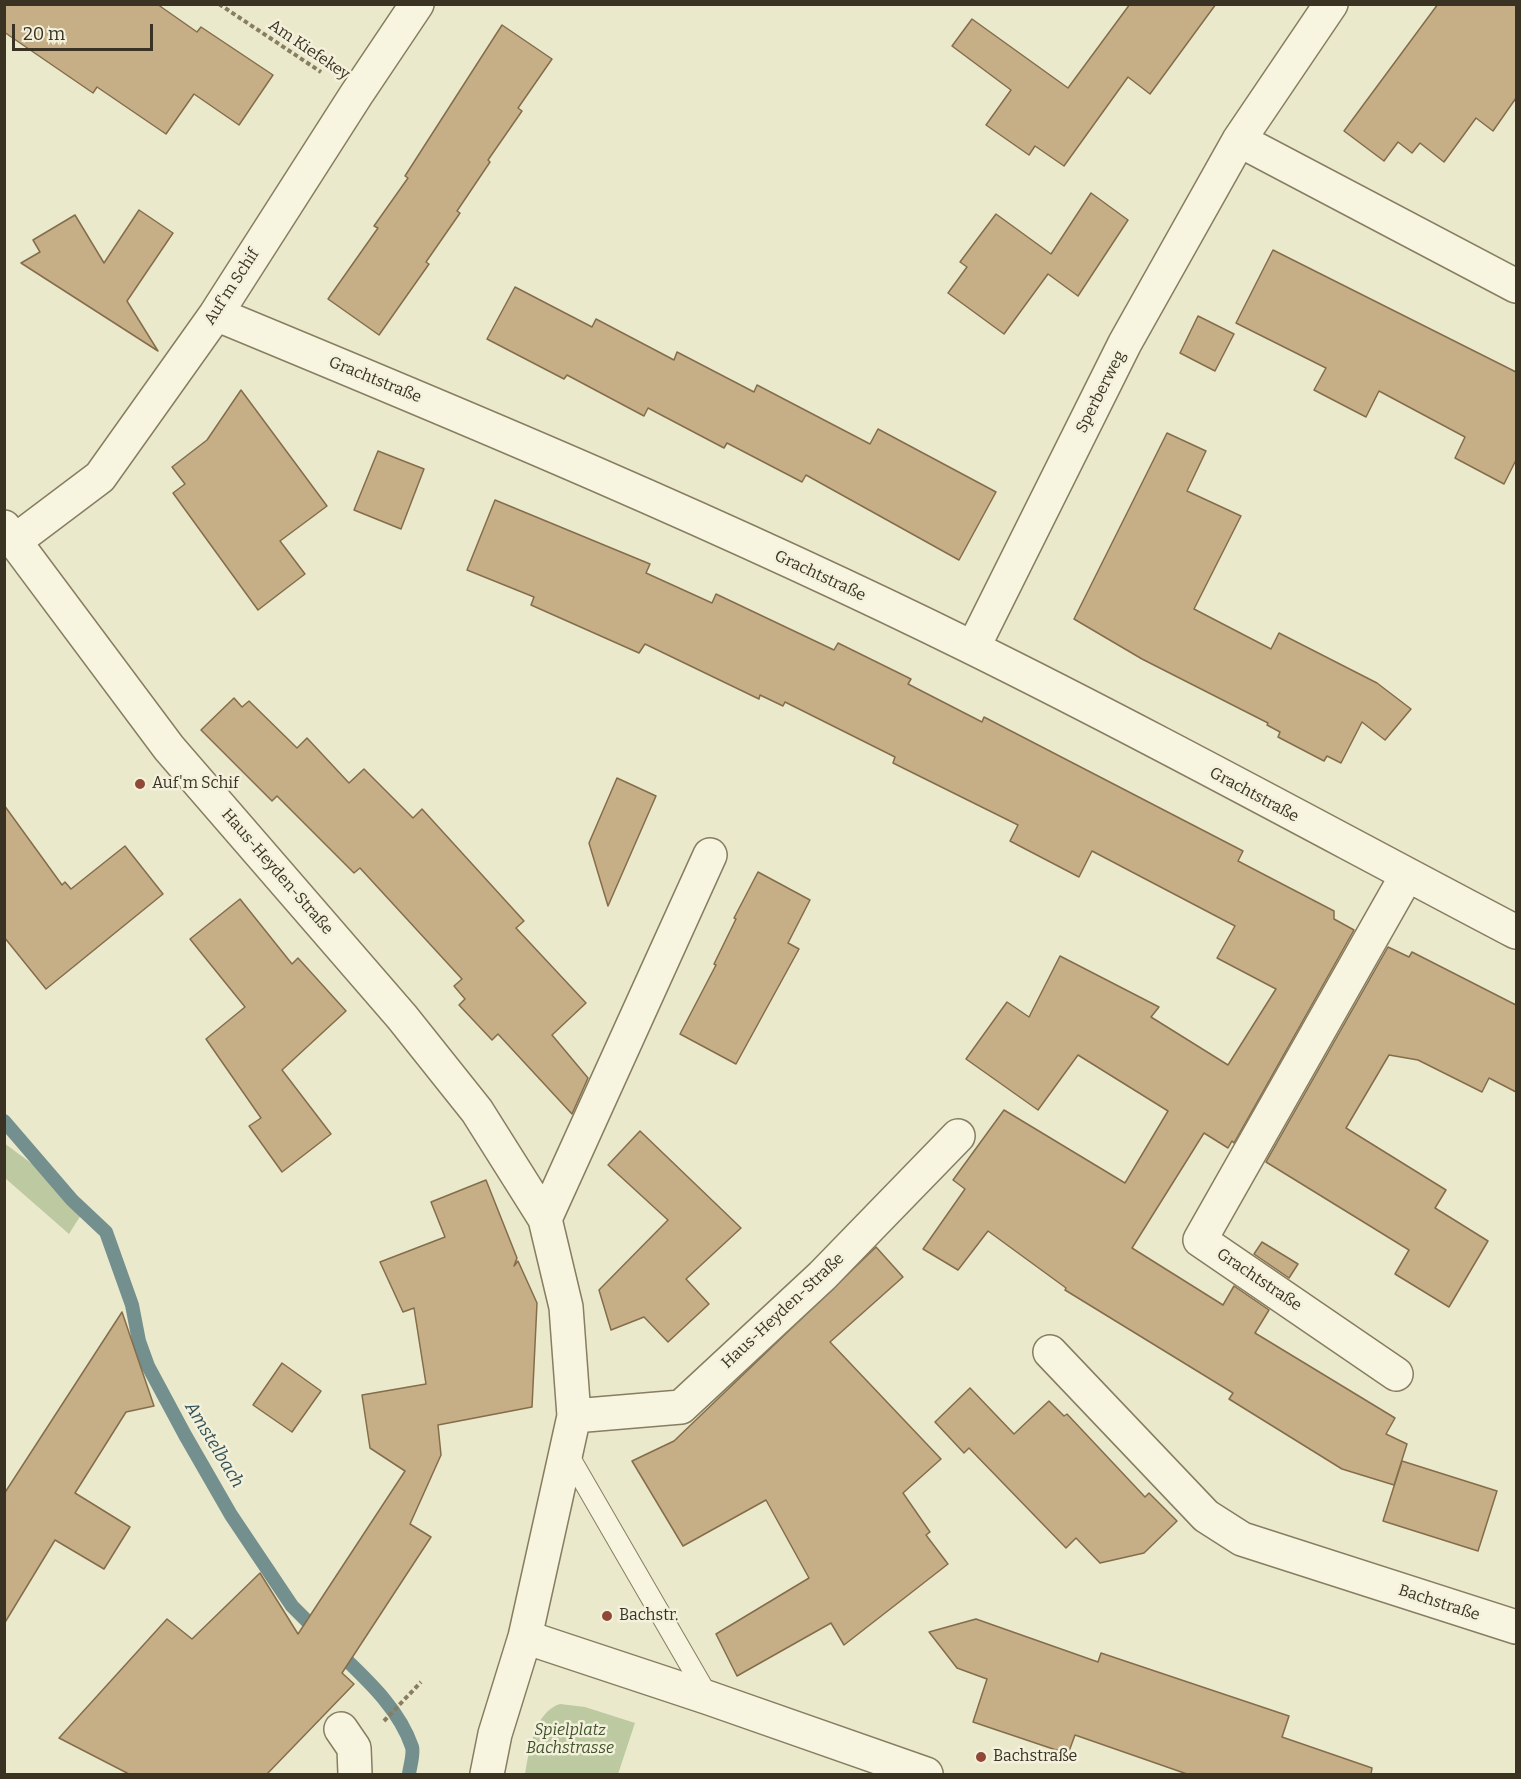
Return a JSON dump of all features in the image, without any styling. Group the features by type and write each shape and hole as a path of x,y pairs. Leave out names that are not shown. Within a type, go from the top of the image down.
{"street":[{"name":"Auf'm Schif","path":"10,534 100,477 216,314 417,4"},
{"name":"Sperberweg","path":"973,648 1125,343 1239,140 1331,4"},
{"path":"1239,140 1516,286"},
{"name":"Grachtstraße","path":"216,314 495,429 639,492 973,648 1516,932"},
{"name":"Haus-Heyden-Straße","path":"10,534 169,748 402,1017 477,1111 545,1219 566,1307 574,1416 525,1637 495,1734 487,1774"},
{"path":"545,1219 710,855"},
{"name":"Grachtstraße","path":"1396,1374 1200,1240 1407,875"},
{"name":"Haus-Heyden-Straße","path":"574,1416 681,1407 822,1276 958,1136"},
{"name":"Bachstraße","path":"1050,1352 1206,1516 1242,1539 1516,1627"},
{"path":"525,1637 926,1774"},
{"path":"341,1729 354,1748 355,1774"}],"lane":[{"path":"565,1450 709,1698"}],"path":[{"name":"Am Kiefekey","path":"219,4 356,95"},
{"path":"384,1721 420,1682"}],"green space":[{"path":"4,1143 39,1169 81,1215 69,1234 5,1178"},
{"name":"Spielplatz Bachstrasse","path":"560,1704 585,1707 635,1723 618,1774 525,1774 531,1744 539,1724 551,1708"}],"building":[{"path":"4,4 157,4 197,32 201,27 273,75 239,125 194,94 166,134 97,87 93,93 4,32"},
{"path":"1130,4 1216,4 1150,94 1128,77 1064,166 1035,146 1029,155 986,125 1011,90 952,46 972,19 1068,88"},
{"path":"1438,4 1516,4 1516,98 1493,131 1476,118 1444,162 1420,143 1412,153 1398,142 1384,161 1344,131"},
{"path":"502,25 552,59 518,108 522,111 488,160 490,162 457,211 460,213 426,262 429,264 379,335 328,299 378,228 374,226 408,178 405,176"},
{"path":"1091,193 1128,220 1078,296 1048,274 1004,334 948,293 967,267 960,262 996,214 1051,254"},
{"path":"139,210 173,233 127,301 158,351 21,263 40,252 33,240 75,215 104,263"},
{"path":"1273,250 1516,372 1516,460 1504,484 1455,458 1465,437 1379,391 1366,417 1314,390 1326,368 1236,323"},
{"path":"515,287 592,327 596,319 674,360 677,352 754,392 757,385 870,444 878,429 996,492 959,560 806,475 802,482 727,443 724,448 648,408 644,416 567,375 564,379 487,339"},
{"path":"1198,316 1234,334 1215,371 1180,353"},
{"path":"241,390 327,506 280,541 305,574 258,610 173,493 185,484 172,467 207,440"},
{"path":"1167,433 1206,451 1187,491 1241,516 1194,609 1271,649 1279,633 1377,683 1411,709 1385,740 1362,722 1341,763 1327,756 1324,761 1278,737 1280,732 1267,725 1268,723 1142,659 1074,619"},
{"path":"378,451 424,469 401,529 354,510"},
{"path":"495,500 650,564 646,573 712,603 716,594 834,650 838,643 911,679 908,684 982,722 984,717 1243,851 1238,861 1334,911 1334,919 1354,930 1234,1143 1232,1141 1228,1148 1204,1133 1132,1248 1223,1305 1234,1286 1269,1310 1255,1333 1395,1418 1386,1434 1407,1444 1394,1485 1342,1469 1229,1399 1233,1393 1065,1290 1066,1288 988,1231 958,1270 923,1249 965,1189 953,1180 1004,1110 1125,1183 1168,1111 1078,1055 1038,1110 966,1059 1007,1002 1029,1017 1060,956 1159,1007 1151,1017 1228,1065 1276,989 1217,958 1235,926 1092,851 1079,877 1010,841 1018,825 893,763 895,757 785,702 783,706 760,695 759,699 645,644 639,653 531,605 534,597 467,570"},
{"path":"234,698 242,707 249,701 297,748 307,738 349,783 364,769 413,818 422,809 524,921 516,928 586,1003 552,1035 588,1078 572,1114 498,1034 492,1040 459,1005 465,999 454,986 462,979 360,868 354,873 277,796 272,801 201,730"},
{"path":"617,778 656,796 608,906 589,843"},
{"path":"4,805 62,885 65,882 71,889 125,846 163,894 46,989 4,937"},
{"path":"758,872 810,900 788,943 799,949 736,1064 680,1034 716,965 714,964 736,919 734,918"},
{"path":"240,899 292,964 298,958 346,1011 282,1070 331,1134 282,1172 249,1126 261,1118 206,1039 245,1007 190,939"},
{"path":"1388,947 1409,957 1412,952 1516,1005 1516,1092 1489,1078 1482,1092 1418,1060 1389,1055 1346,1128 1446,1190 1435,1208 1488,1241 1449,1307 1395,1274 1409,1250 1266,1162"},
{"path":"640,1131 741,1228 686,1279 709,1304 668,1342 644,1317 611,1330 599,1290 668,1220 608,1165"},
{"path":"486,1180 517,1258 514,1266 518,1261 537,1303 532,1407 438,1425 441,1455 410,1524 431,1537 342,1673 354,1684 267,1774 129,1774 59,1738 167,1619 192,1639 260,1573 298,1634 405,1471 370,1448 362,1395 426,1384 414,1308 403,1312 380,1262 445,1237 431,1202"},
{"path":"1262,1242 1298,1264 1289,1278 1254,1254"},
{"path":"876,1247 903,1277 830,1342 941,1459 903,1493 930,1532 926,1535 948,1564 844,1645 831,1623 737,1676 716,1634 809,1578 766,1500 683,1546 632,1461 674,1441"},
{"path":"122,1312 154,1406 126,1412 75,1493 130,1527 104,1569 55,1540 4,1624 4,1494"},
{"path":"282,1363 321,1391 292,1432 253,1405"},
{"path":"970,1388 1014,1434 1049,1401 1064,1416 1067,1414 1145,1497 1149,1493 1177,1521 1144,1553 1100,1563 1076,1538 1066,1548 969,1448 964,1453 935,1422"},
{"path":"1402,1461 1497,1491 1478,1551 1383,1521"},
{"path":"976,1619 1098,1662 1101,1653 1289,1716 1282,1737 1372,1768 1371,1774 1187,1774 1075,1735 1068,1754 973,1722 987,1679 957,1668 929,1632"}],"waterway":[{"name":"Amstelbach","path":"4,1121 72,1200 106,1232 132,1305 139,1341 148,1366 231,1515 292,1606 319,1633"},
{"name":"Amstelbach","path":"337,1651 380,1694 399,1719 412,1747 409,1774"}],"place":[{"name":"Auf'm Schif","path":"140,784"},
{"name":"Bachstr.","path":"607,1616"},
{"name":"Bachstraße","path":"981,1757"}]}
